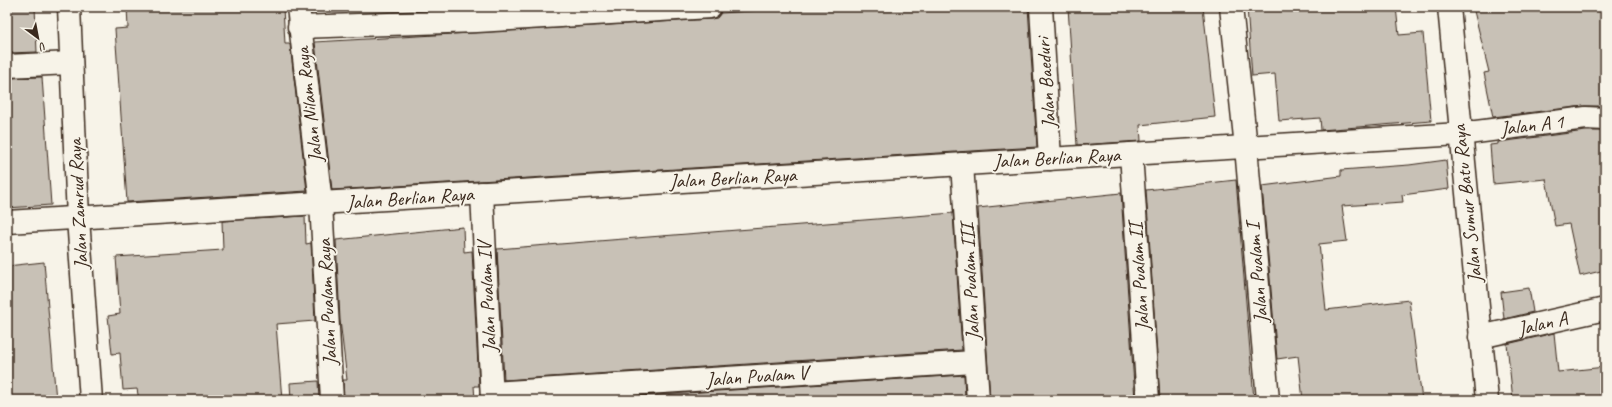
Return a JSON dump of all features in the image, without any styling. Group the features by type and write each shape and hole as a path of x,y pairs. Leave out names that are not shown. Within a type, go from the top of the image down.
{"street":[{"name":"Jalan Zamrud Raya","path":"69,7 78,218 91,400"},
{"path":"299,17 477,14 710,7"},
{"name":"Jalan Baeduri","path":"1041,7 1050,158"},
{"name":"Jalan Pualam I","path":"1231,7 1246,147 1268,400"},
{"name":"Jalan Sumur Batu Raya","path":"1449,7 1460,134 1487,400"},
{"name":"Jalan Nilam Raya","path":"299,17 321,203"},
{"path":"7,66 71,63"},
{"name":"Jalan A 1","path":"1460,134 1586,118 1605,119"},
{"name":"Jalan Berlian Raya","path":"7,222 1460,134"},
{"name":"Jalan Pualam II","path":"1131,154 1148,400"},
{"name":"Jalan Pualam III","path":"962,164 974,362 978,400"},
{"name":"Jalan Pualam IV","path":"482,193 492,396"},
{"name":"Jalan Pualam Raya","path":"321,203 332,400"},
{"name":"Jalan A","path":"1480,337 1605,309"},
{"name":"Jalan Pualam V","path":"492,396 974,362"}],"building":[{"path":"7,7 35,7 37,52 7,53"},
{"path":"127,7 283,7 285,44 290,44 307,191 127,202 115,29 128,28"},
{"path":"806,7 1028,7 1037,147 332,190 315,42 711,19 717,18 721,13"},
{"path":"1068,7 1203,7 1215,117 1140,125 1141,141 1077,145"},
{"path":"1247,7 1396,7 1399,35 1423,33 1431,121 1321,130 1320,118 1279,121 1275,74 1252,76"},
{"path":"1473,7 1605,7 1605,106 1584,106 1493,117 1484,73 1489,72"},
{"path":"42,77 51,205 7,208 7,78"},
{"path":"1586,131 1605,131 1605,270 1580,276 1569,224 1555,226 1546,179 1493,184 1490,145 1498,144 1498,142"},
{"path":"1446,160 1449,189 1402,195 1403,202 1342,206 1347,241 1319,244 1326,310 1409,300 1422,400 1303,400 1298,356 1277,359 1262,186 1341,176 1341,170 1409,165"},
{"path":"1236,180 1254,400 1160,400 1146,190"},
{"path":"1121,193 1135,400 990,400 978,208"},
{"path":"953,213 962,350 504,380 497,249"},
{"path":"305,216 306,244 311,243 315,321 276,324 282,400 139,400 137,389 123,390 120,353 112,354 108,316 120,314 116,257 223,250 222,221"},
{"path":"463,227 464,252 472,251 479,386 474,386 475,400 344,400 343,380 347,380 340,320 336,240"},
{"path":"44,262 56,400 7,400 7,266"},
{"path":"1529,288 1533,312 1504,319 1501,292"},
{"path":"1554,333 1558,372 1605,367 1605,400 1513,400 1507,344"},
{"path":"964,375 965,400 578,400"},
{"path":"318,381 319,400 291,400 290,383"}]}
